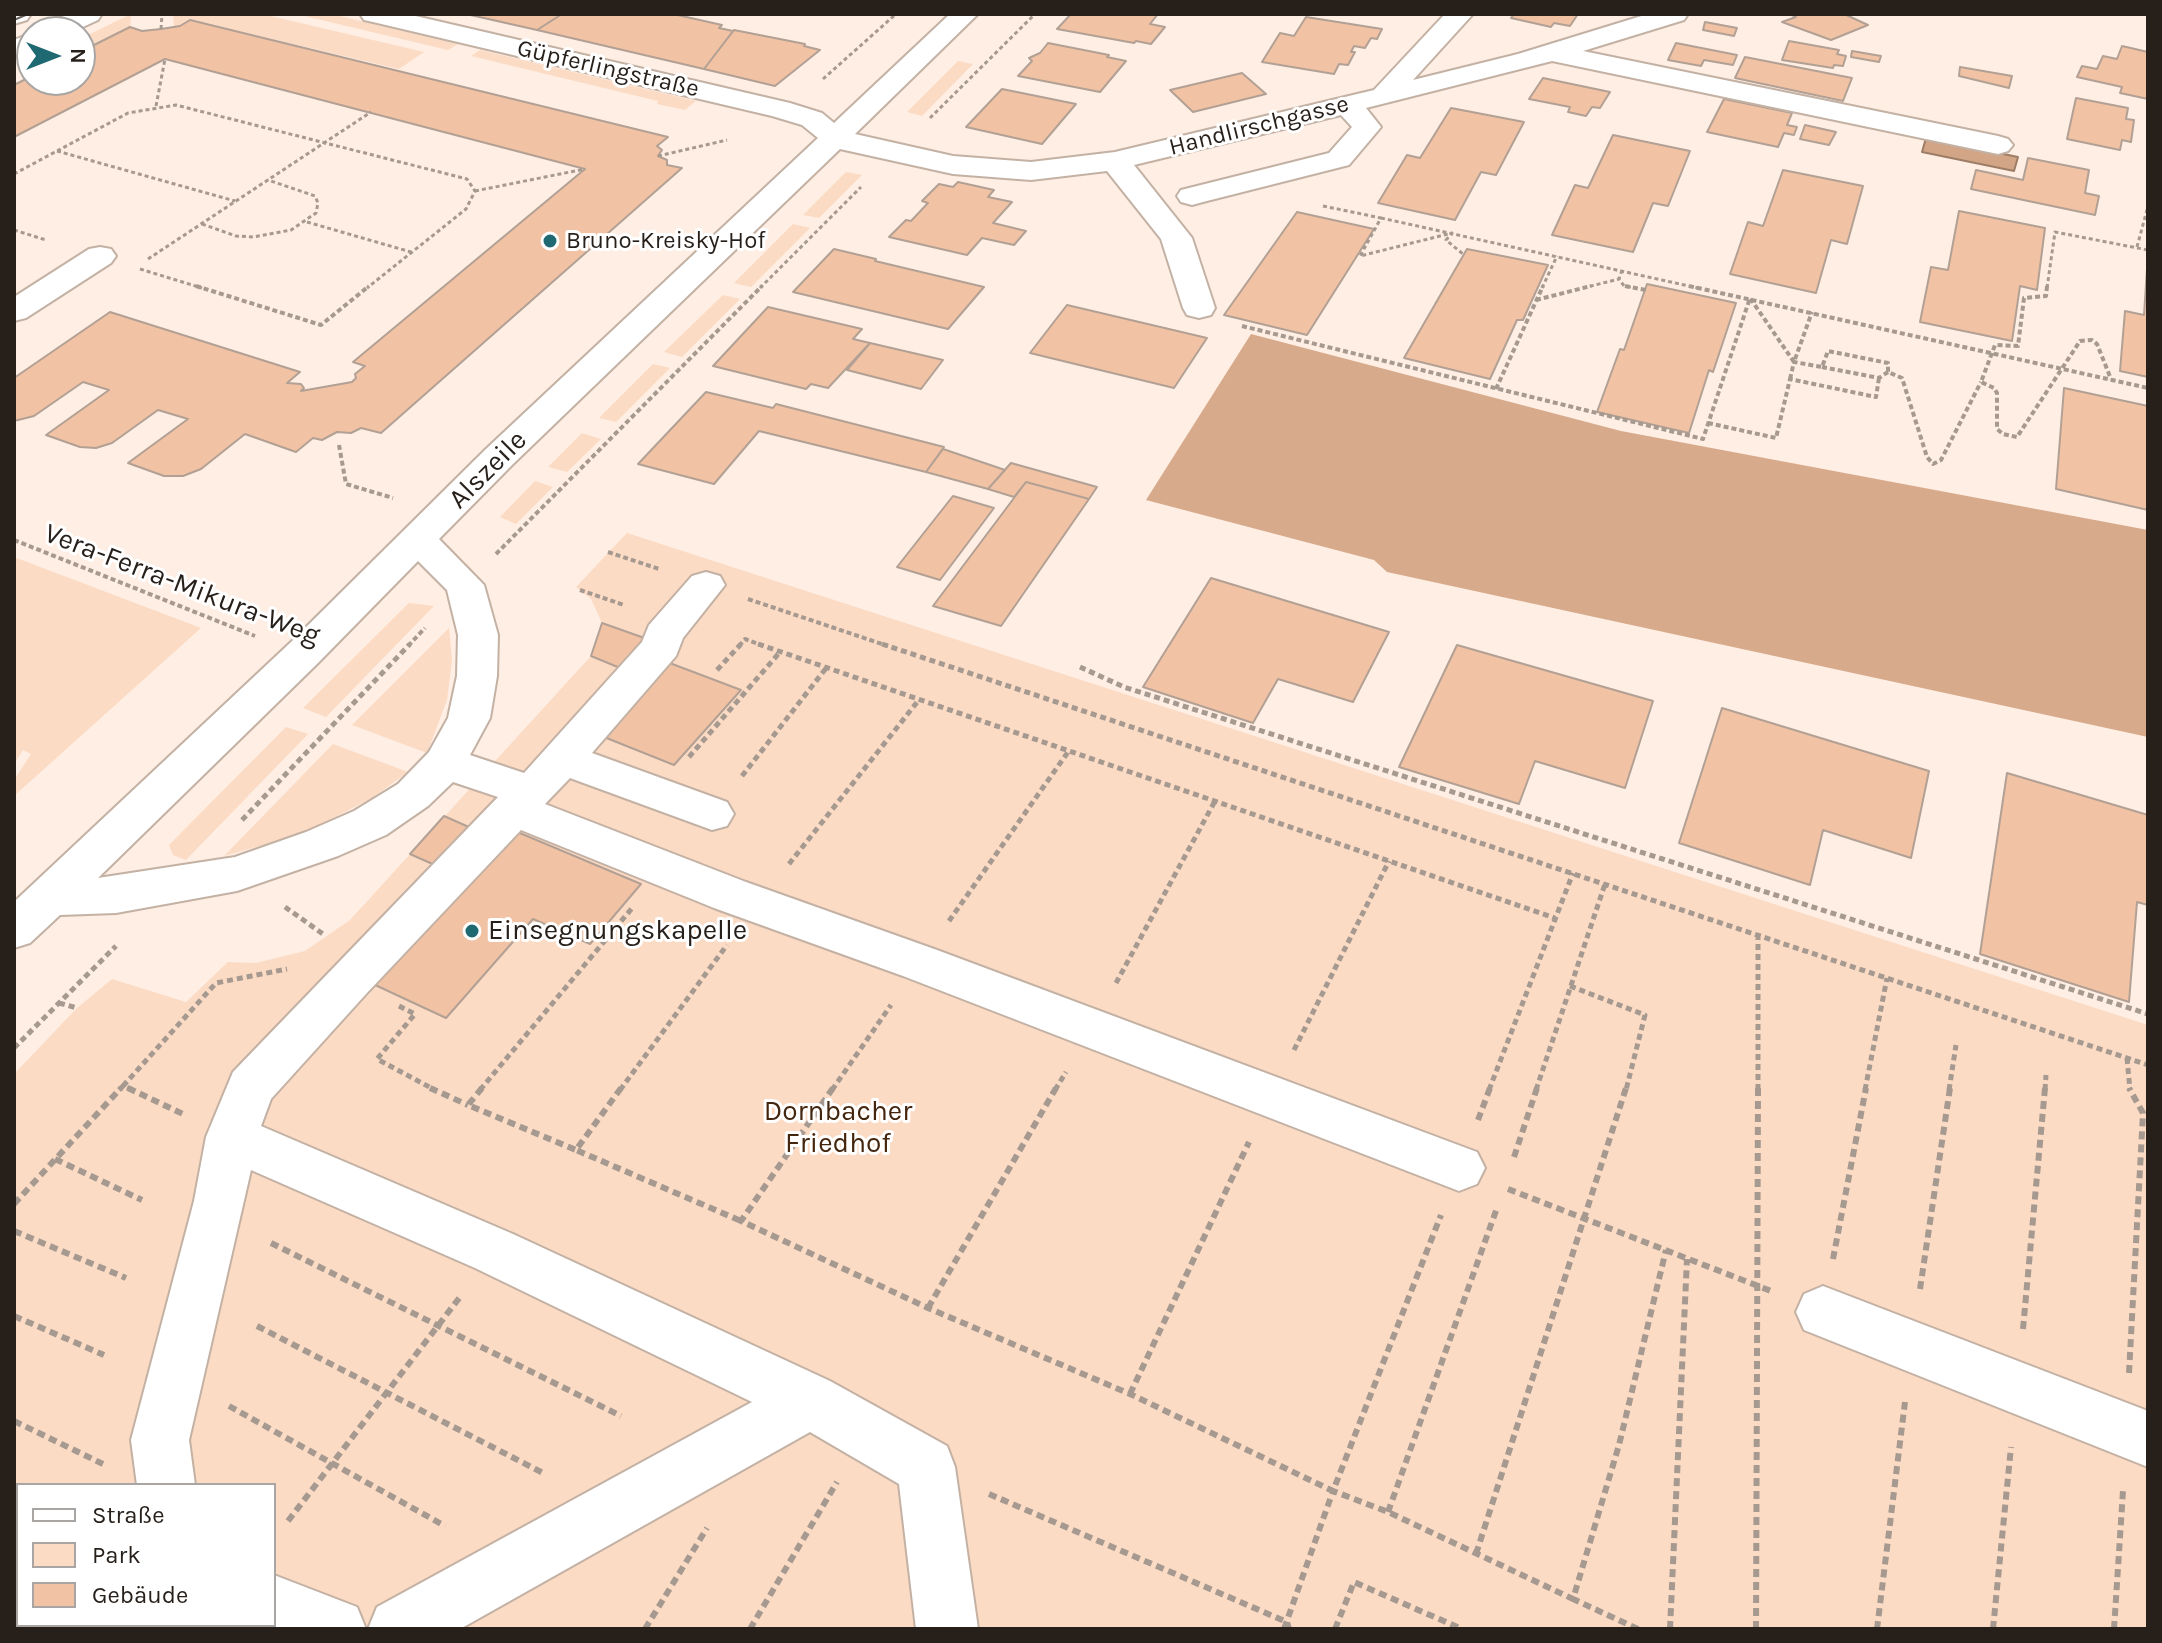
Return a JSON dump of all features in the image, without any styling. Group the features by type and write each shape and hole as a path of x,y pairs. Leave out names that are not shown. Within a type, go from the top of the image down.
{"street":[{"name":"Güpferlingstraße","path":"373,14 780,109 812,119 836,139"},
{"name":"Alszeile","path":"14,930 419,541 499,457 965,14"},
{"path":"1385,94 1460,14"},
{"name":"Handlirschgasse","path":"836,139 953,165 1000,170 1069,169 1115,161 1549,53 1675,14"},
{"path":"1549,53 1998,145"},
{"path":"1192,196 1339,159 1367,127 1347,104"},
{"path":"1115,161 1176,238 1199,308"},
{"path":"14,311 100,256"},
{"path":"48,897 116,895 237,874 322,844 370,823 413,795 445,763 469,718 477,676 478,635 465,585 419,541"},
{"path":"166,1483 160,1440 220,1201 231,1137 251,1087 350,961 535,786 662,646 663,635 706,585"},
{"path":"445,763 535,786 657,794 712,814"},
{"path":"535,786 665,869 1459,1168"},
{"path":"231,1137 494,1251 810,1401 926,1467 947,1629"},
{"path":"1823,1312 2137,1435"},
{"path":"399,1629 810,1401"},
{"path":"276,1607 335,1629"}],"path":[{"path":"161,29 162,14"},
{"path":"816,86 896,14"},
{"path":"14,1048 331,729 465,585 1035,14"},
{"path":"156,106 165,59"},
{"path":"14,174 128,113 156,106 189,107 467,179 475,191"},
{"path":"371,112 135,267 321,325 466,209 475,191"},
{"path":"56,151 235,201"},
{"path":"1339,159 1310,203 2148,388"},
{"path":"475,191 585,169"},
{"path":"201,224 236,236 253,237 291,230 316,213 318,203 315,196 267,180"},
{"path":"2137,247 2148,206"},
{"path":"1381,218 1360,256 1452,233"},
{"path":"307,222 412,252"},
{"path":"1888,372 1902,378 1927,457 1933,464 1941,460 1981,382 1995,345 2018,346 2024,298 2046,296 2055,232 2148,250"},
{"path":"1452,233 1446,240 1463,254"},
{"path":"1496,389 1557,256"},
{"path":"1619,279 1622,270"},
{"path":"1536,300 1619,279"},
{"path":"1619,279 1624,286 1646,290"},
{"path":"1199,308 1204,317 1703,439 1750,298"},
{"path":"1750,298 1794,362 1879,378 1888,372"},
{"path":"1708,423 1776,438 1794,362 1812,312"},
{"path":"1981,382 1994,388 1997,393 1997,429 2003,434 2017,437 2080,341 2092,340 2111,380"},
{"path":"1822,367 1828,351 1888,363 1888,372"},
{"path":"1790,379 1876,397 1879,378"},
{"path":"339,445 346,484"},
{"name":"Vera-Ferra-Mikura-Weg","path":"14,540 206,618 304,653"},
{"path":"706,585 2148,1065"},
{"path":"717,670 745,639 1555,918"},
{"path":"657,794 780,652"},
{"path":"712,814 827,667"},
{"path":"1080,667 1124,687 2148,1014"},
{"path":"576,1150 757,905 918,701"},
{"path":"741,1221 1068,752"},
{"path":"468,1105 665,869"},
{"path":"926,1467 1286,1627 1333,1491 1573,873"},
{"path":"237,874 415,1014 377,1059 409,1079 741,1221 928,1308 1130,1394 1333,1491 1388,1512 1638,1629"},
{"path":"1756,1629 1758,935"},
{"path":"14,1204 216,983 293,968 318,959 350,961"},
{"path":"1504,1188 1823,1312 1887,978"},
{"path":"1476,1554 1633,1068 1645,1015 1570,986"},
{"path":"59,1003 77,1008"},
{"path":"2114,1629 2137,1435 2143,1113 2129,1088 2127,1058"},
{"path":"123,1086 231,1137"},
{"path":"55,1159 142,1200"},
{"path":"14,1231 126,1278"},
{"path":"271,1243 621,1416"},
{"path":"1573,1599 1619,1445 1666,1250"},
{"path":"288,1521 494,1251"},
{"path":"1670,1629 1687,1259"},
{"path":"14,1316 104,1355"},
{"path":"257,1326 543,1473"},
{"path":"228,1406 445,1526"},
{"path":"14,1421 108,1466"},
{"path":"750,1629 866,1433"},
{"path":"645,1629 711,1521"},
{"path":"1335,1629 1354,1582 1446,1625 1462,1629"}],"green space":[{"path":"131,14 130,27 96,44 96,31"},
{"path":"173,14 262,14 424,52 399,69 191,20 174,26"},
{"path":"296,14 331,14 458,44 448,50"},
{"path":"480,50 696,101 685,110 657,104 658,101 471,56"},
{"path":"958,61 973,64 922,116 907,112"},
{"path":"846,172 862,175 819,218 803,215"},
{"path":"793,224 810,228 751,287 734,283"},
{"path":"723,295 740,299 682,357 664,352"},
{"path":"653,364 670,368 616,422 599,418"},
{"path":"582,433 601,439 567,472 548,467"},
{"path":"535,481 553,487 516,524 500,517"},
{"name":"Dornbacher Friedhof","path":"627,533 2148,1025 2148,1629 14,1629 14,1074 77,1008 112,979 186,1002 228,962 256,963 305,951 350,920 591,656 602,623 591,599 576,587"},
{"path":"14,557 201,628 14,796 14,780 31,754 23,750 14,764"},
{"path":"409,603 434,606 326,717 303,708"},
{"path":"449,628 452,660 447,700 427,753 352,725"},
{"path":"286,727 308,734 186,860 173,855 169,845"},
{"path":"333,744 408,772 372,798 302,834 224,856"}],"shaded area":[{"path":"1926,138 2018,157 2014,171 1922,152"},
{"path":"1251,334 1621,431 2148,530 2148,737 1387,572 1374,560 1146,500"}],"building":[{"path":"466,14 562,14 537,30"},
{"path":"562,14 673,14 722,25 719,28 733,31 704,69 537,30"},
{"path":"1071,14 1158,14 1150,24 1165,27 1151,44 1057,29"},
{"path":"1514,14 1578,14 1570,26 1554,23 1551,27 1511,18"},
{"path":"1790,14 1844,14 1868,25 1831,40 1782,22 1796,17"},
{"path":"1306,17 1382,29 1377,39 1371,38 1365,48 1354,46 1351,52 1355,52 1348,65 1339,64 1334,74 1262,62 1280,33 1294,36"},
{"name":"Bruno-Kreisky-Hof","path":"190,20 668,137 657,146 662,150 658,156 667,160 667,165 682,168 381,433 361,428 351,433 337,432 322,440 313,438 296,452 245,434 201,469 183,476 164,476 128,463 188,419 158,410 112,443 96,448 80,447 46,435 109,390 83,382 34,416 14,421 14,378 110,312 300,372 287,383 301,384 304,388 301,391 352,382 355,374 365,366 353,362 585,169 165,59 96,95 96,44 130,27 142,31 180,26"},
{"path":"1705,22 1737,28 1734,36 1703,30"},
{"path":"734,30 805,44 820,50 775,86 704,69"},
{"path":"1789,41 1839,50 1837,54 1846,56 1843,66 1834,65 1833,68 1782,60"},
{"path":"1048,43 1126,61 1100,92 1018,76 1032,61 1029,58 1040,53"},
{"path":"1676,43 1737,55 1733,65 1704,60 1701,66 1668,60"},
{"path":"2122,46 2148,52 2148,99 2120,93 2122,87 2077,77 2082,66 2097,69 2103,56 2117,59"},
{"path":"1852,51 1881,56 1879,62 1851,57"},
{"path":"1745,57 1852,78 1843,101 1735,78"},
{"path":"1960,67 2012,76 2009,88 1959,76"},
{"path":"1242,73 1266,94 1193,112 1170,90"},
{"path":"1543,78 1610,92 1600,108 1592,107 1586,116 1568,112 1570,107 1529,99"},
{"name":"Bruno-Kreisky-Hof","path":"14,85 16,96 93,96 14,137"},
{"path":"1002,89 1076,104 1042,144 966,127"},
{"path":"2076,98 2128,108 2126,119 2134,120 2131,142 2122,140 2120,150 2067,139"},
{"path":"1724,99 1792,113 1787,125 1797,127 1794,135 1784,133 1778,147 1707,132"},
{"path":"1451,108 1524,122 1496,175 1481,172 1455,220 1378,203 1407,155 1420,158"},
{"path":"1805,125 1836,132 1829,145 1800,139"},
{"path":"1613,135 1690,151 1668,206 1653,203 1633,252 1552,235 1575,185 1588,188"},
{"path":"2028,158 2089,170 2085,193 2099,196 2095,215 1971,189 1976,170 2023,180"},
{"path":"1783,170 1863,186 1847,244 1831,240 1816,293 1730,274 1748,222 1763,226"},
{"path":"958,182 994,190 988,197 1012,202 993,223 1026,231 1014,245 982,238 967,255 889,237 928,203 922,201 939,184 953,187"},
{"path":"1959,211 2045,228 2037,290 2020,286 2012,341 1920,322 1931,267 1948,270"},
{"path":"1297,212 1374,229 1307,335 1224,315"},
{"path":"834,249 984,287 948,329 793,292"},
{"path":"1467,249 1548,265 1523,320 1517,320 1490,379 1404,358"},
{"path":"2148,253 2148,377 2120,371 2125,311 2144,315"},
{"path":"1647,284 1736,303 1713,372 1709,370 1689,433 1597,412 1620,349 1624,350"},
{"path":"1067,305 1207,338 1174,388 1030,353"},
{"path":"768,307 862,329 853,339 870,343 828,388 811,384 806,389 713,366"},
{"path":"870,343 943,360 921,389 847,370"},
{"path":"2064,388 2148,406 2148,510 2056,489"},
{"path":"706,392 773,408 776,404 944,447 926,472 759,431 714,484 638,464"},
{"path":"943,449 1005,470 988,489 926,472"},
{"path":"1011,463 1097,487 1089,499 1026,482 1014,497 988,489"},
{"path":"1026,482 1089,499 1001,626 933,606"},
{"path":"953,496 994,508 940,580 897,567"},
{"path":"1211,578 1389,632 1353,702 1278,679 1253,723 1143,687"},
{"path":"602,623 650,640 625,670 591,656"},
{"path":"1457,645 1653,701 1625,788 1535,761 1519,804 1399,767"},
{"path":"667,662 741,690 674,765 599,735"},
{"path":"1722,708 1929,771 1911,858 1823,830 1810,885 1679,843"},
{"path":"2007,773 2148,815 2148,905 2137,902 2129,1002 1980,954"},
{"path":"444,816 471,828 437,866 410,854"},
{"name":"Einsegnungskapelle","path":"515,831 641,884 590,944 533,919 446,1018 373,984"}],"tram line":[{"path":"14,20 28,14"}],"place":[{"name":"Bruno-Kreisky-Hof","path":"550,241"},
{"name":"Einsegnungskapelle","path":"472,931"}]}
